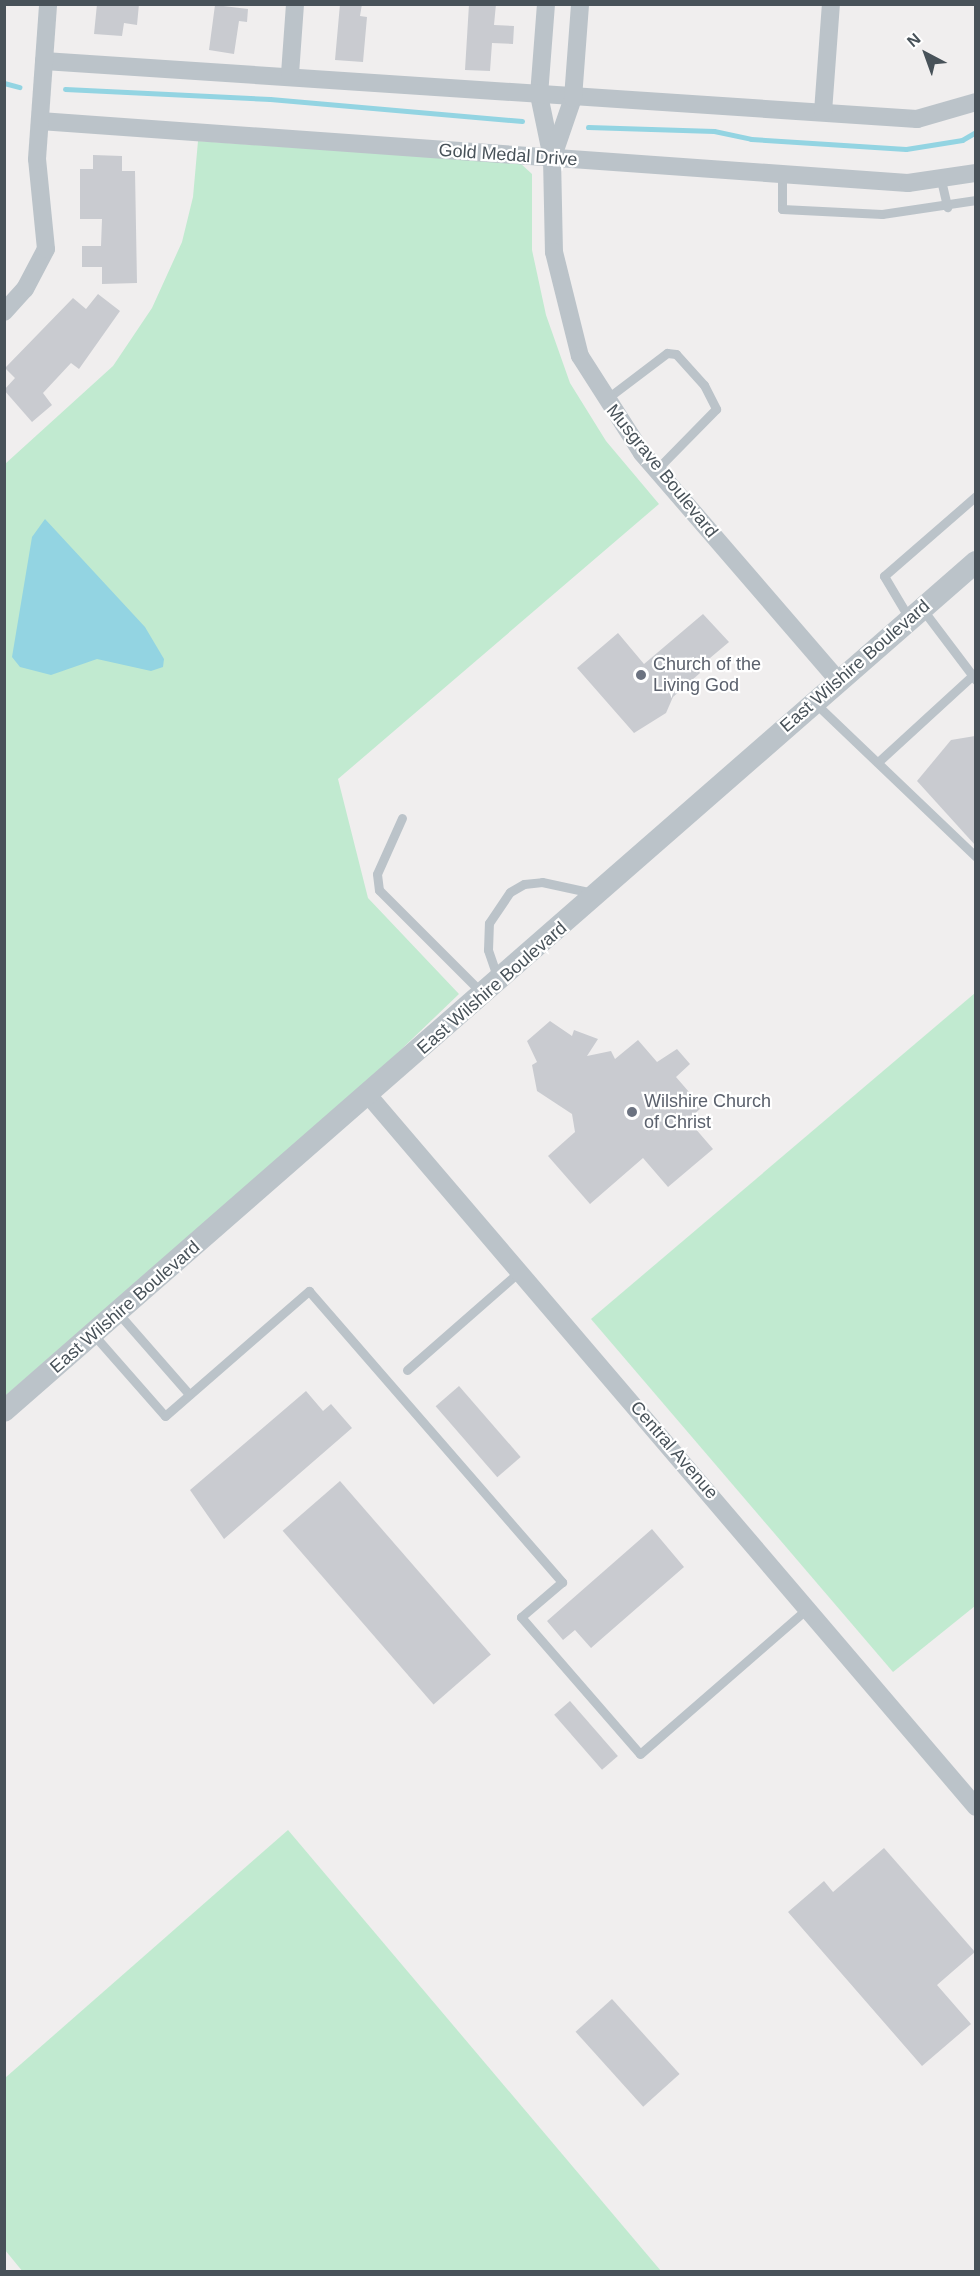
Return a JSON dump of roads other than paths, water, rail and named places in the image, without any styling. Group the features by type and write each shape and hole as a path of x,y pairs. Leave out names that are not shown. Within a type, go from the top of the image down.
{"street":[{"path":"7,304 46,249 47,224 38,181 48,4"},
{"path":"290,74 295,4"},
{"name":"Musgrave Boulevard","path":"546,4 539,95 552,158 550,205 561,299 580,356 604,400 656,470 837,679"},
{"name":"Musgrave Boulevard","path":"552,158 573,98 580,4"},
{"path":"823,112 831,4"},
{"path":"44,60 290,74 573,98 916,119 975,102"},
{"name":"Gold Medal Drive","path":"40,121 782,174 941,180 975,173"},
{"name":"East Wilshire Boulevard","path":"4,1411 369,1096 598,895 837,679 975,562"},
{"name":"Central Avenue","path":"369,1096 810,1607 975,1808"}],"lane":[{"path":"782,174 782,209 882,214 947,207 975,200"},
{"path":"941,180 947,207"},
{"path":"604,400 667,353 676,354 704,385 716,409 656,470"},
{"path":"878,762 974,678 884,576 975,496"},
{"path":"813,701 975,857"},
{"path":"402,818 377,874 379,890 492,988"},
{"path":"492,988 488,950 489,923 510,892 524,884 542,882 598,895"},
{"path":"407,1370 520,1271"},
{"path":"93,1334 165,1416 309,1291 562,1582 521,1617 640,1754 810,1607"},
{"path":"118,1313 189,1394"}],"water":[{"path":"45,519 145,627 164,659 163,667 151,671 97,659 51,675 20,667 12,657 32,537"}],"waterway":[{"path":"4,83 19,87"},
{"path":"65,89 270,99 522,121"},
{"path":"588,127 714,131 751,139 906,149 962,140 976,132"}],"place":[{"name":"Church of the Living God","path":"641,675"},
{"name":"Wilshire Church of Christ","path":"632,1112"}]}
